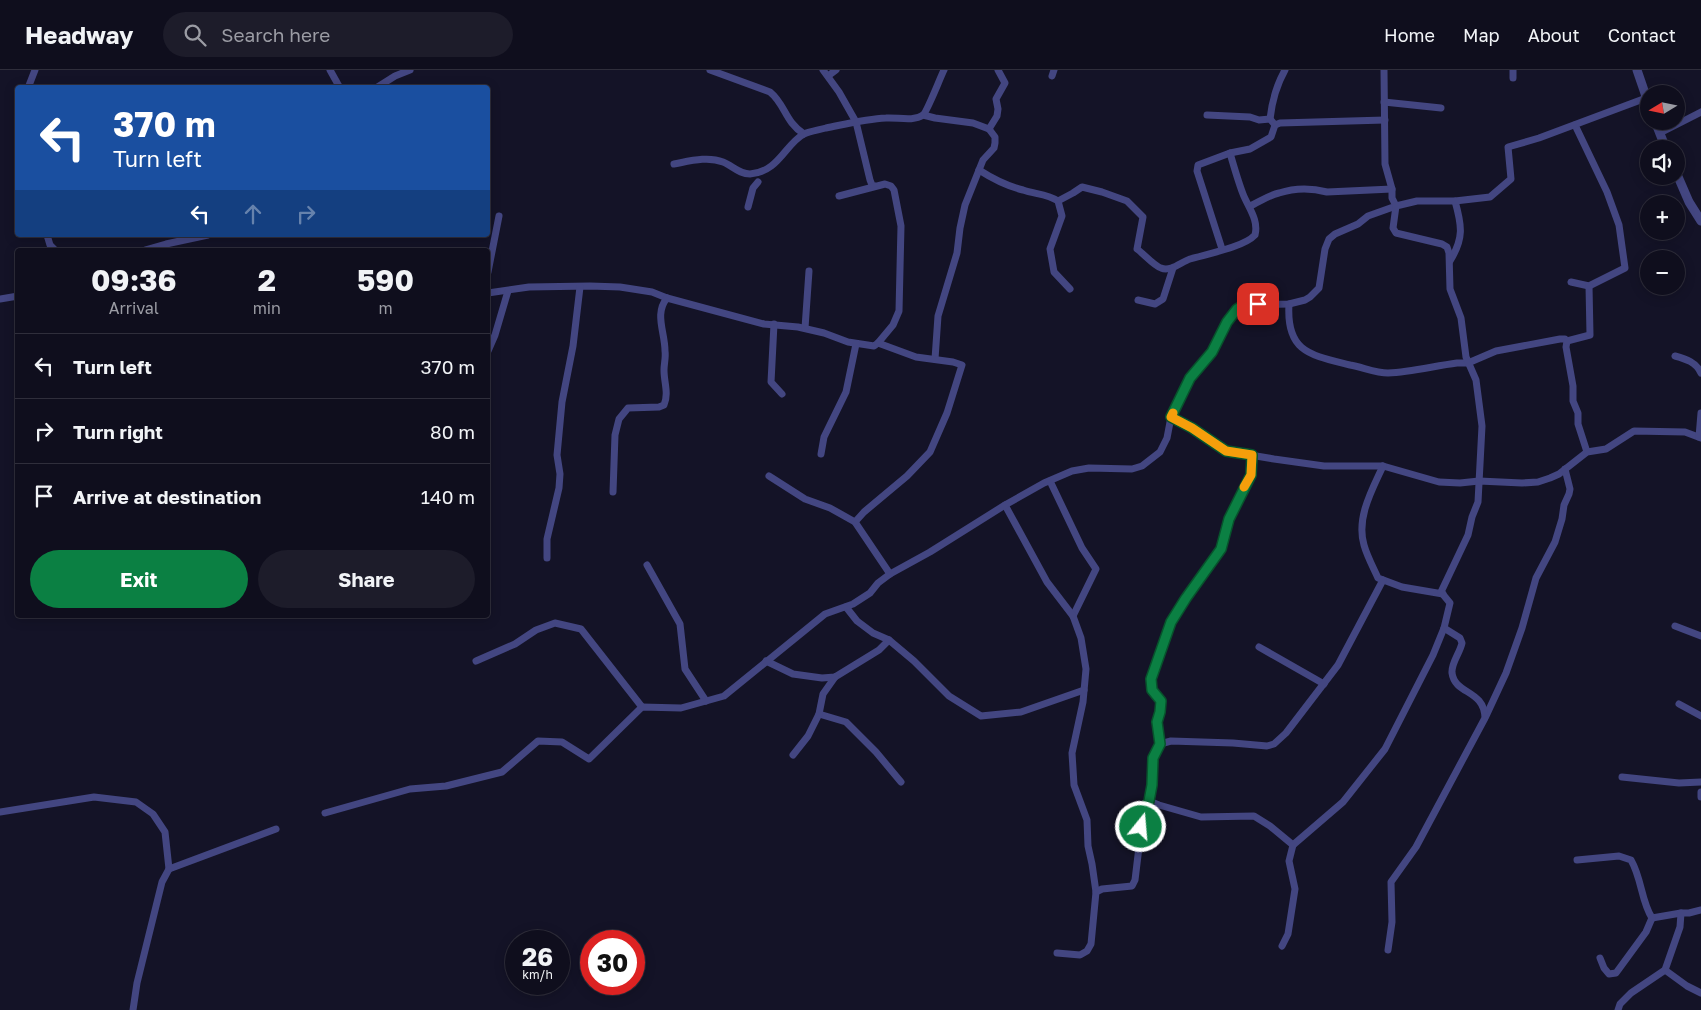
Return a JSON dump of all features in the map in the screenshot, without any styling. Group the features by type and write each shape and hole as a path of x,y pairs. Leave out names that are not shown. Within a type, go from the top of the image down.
{"street":[{"path":"29,85 35,70"},
{"path":"330,70 338,85"},
{"path":"381,85 395,76 410,70"},
{"path":"710,70 770,92 776,97 797,130 804,134"},
{"path":"836,70 825,73 839,92 856,122 870,180 875,186"},
{"path":"923,115 944,70"},
{"path":"989,129 998,109 996,99 1005,83 998,70"},
{"path":"1222,249 1198,171 1198,165 1230,153 1250,149 1271,137 1273,122 1272,104 1278,82 1285,70"},
{"path":"1282,946 1288,934 1295,889 1289,861 1293,845 1342,802 1385,749 1433,655 1444,628 1450,603 1441,592 1442,588 1468,535 1478,502 1482,426 1476,380 1468,363 1461,318 1450,289 1450,261 1447,247 1396,232 1393,228 1396,206 1392,198 1392,189 1385,164 1384,70"},
{"path":"1637,70 1642,85"},
{"path":"1384,102 1441,108"},
{"path":"325,814 410,789 446,786 502,772 538,741 562,742 589,759 642,707 680,708 724,696 825,614 853,604 870,593 878,583 890,574 930,552 1005,505 1072,471 1089,468 1132,469 1142,466 1160,452 1167,438 1171,417 1190,378 1212,352 1227,322 1237,309 1244,305 1289,304 1305,300 1319,288 1324,249 1334,234 1358,224 1368,216 1417,201 1455,201 1490,197 1511,179 1508,147 1640,103"},
{"path":"1660,133 1701,112"},
{"path":"674,164 694,160 713,160 724,163 741,173 752,174 770,167 804,134 856,122 886,118 912,118 923,115 973,123 989,129 995,137 994,148 983,160 965,205 957,252 938,316 935,359"},
{"path":"1207,115 1250,118 1280,123 1385,120"},
{"path":"1571,282 1589,286 1625,268 1619,225 1607,192 1575,125"},
{"path":"1659,130 1663,140"},
{"path":"1058,201 1082,187 1127,201 1143,217 1137,249 1163,269 1173,268 1187,260 1243,243 1255,235 1256,223 1230,153"},
{"path":"748,207 753,188 758,182 763,169"},
{"path":"979,170 993,179 1058,201 1062,216 1050,249 1054,272 1070,289"},
{"path":"752,174 758,182"},
{"path":"490,293 529,287 580,286 652,292 667,298 764,324 805,328 856,344 874,346 893,326 899,311 901,226 894,190 886,184 839,196"},
{"path":"1682,185 1689,202 1701,221"},
{"path":"1250,206 1279,193 1305,189 1326,192 1392,189"},
{"path":"1450,261 1458,248 1462,224 1455,201"},
{"path":"490,262 499,216"},
{"path":"48,237 53,248"},
{"path":"152,248 199,237"},
{"path":"1138,300 1155,304 1163,299 1173,268"},
{"path":"805,328 809,271"},
{"path":"547,558 547,539 559,488 560,474 557,455 562,402 573,346 580,286"},
{"path":"1289,304 1291,336 1300,346 1314,356 1386,373 1468,363 1496,351 1560,338 1567,341 1590,336 1589,286"},
{"path":"490,346 508,291"},
{"path":"0,299 15,296"},
{"path":"613,492 615,435 619,419 628,408 636,406 659,407 664,405 666,400 667,390 664,372 666,349 660,312 667,298"},
{"path":"774,324 771,382 782,394"},
{"path":"1567,341 1566,347 1573,386 1573,401 1578,413 1578,424 1587,452"},
{"path":"855,522 864,512 907,476 930,452 947,413 962,365 916,357 878,343"},
{"path":"821,454 824,437 846,392 856,344"},
{"path":"1675,356 1689,360 1701,373"},
{"path":"1171,417 1192,428 1226,451 1324,466 1383,466 1439,482 1460,483 1478,481 1522,484 1538,482 1559,474 1587,452 1606,449 1634,431 1685,432 1700,437 1701,413"},
{"path":"1096,892 1102,889 1126,888 1132,886 1135,880 1143,814 1149,801 1152,785 1153,758 1160,744 1157,722 1161,701 1152,690 1151,679 1171,622 1221,549 1229,519 1251,475 1252,455"},
{"path":"1383,466 1366,505 1362,529 1364,545 1378,578 1402,587 1443,594"},
{"path":"1388,950 1392,922 1391,882 1416,847 1485,718 1506,673 1522,628 1536,578 1555,542 1560,527 1564,505 1570,489 1565,469"},
{"path":"769,476 805,499 830,508 855,522 890,574"},
{"path":"1050,481 1082,548 1096,569 1073,616"},
{"path":"1005,505 1047,582 1073,616 1081,638 1086,669 1072,753 1072,769 1074,785 1087,820 1088,846 1096,892 1091,944 1087,951 1080,955 1057,953"},
{"path":"647,565 680,624 685,669 706,701"},
{"path":"1160,744 1171,741 1267,746 1274,744 1286,733 1338,665 1383,580"},
{"path":"846,607 857,621 873,633 889,640 914,661 948,696 981,716 1021,712 1084,690"},
{"path":"476,661 515,644 536,630 555,622 581,629 642,707"},
{"path":"1675,626 1701,636"},
{"path":"1444,628 1460,638 1462,643 1453,668 1454,678 1465,690 1479,699 1485,712 1485,718"},
{"path":"793,755 808,736 819,714 823,694 835,677 879,650 889,640"},
{"path":"1259,647 1324,684"},
{"path":"766,661 793,674 822,678 835,677"},
{"path":"1679,704 1701,716"},
{"path":"819,714 846,722 876,752 901,782"},
{"path":"1622,777 1679,783 1701,782"},
{"path":"1701,792 1701,797"},
{"path":"0,812 94,797 136,802 153,814 165,832 169,869 162,882 137,983 133,1010"},
{"path":"1149,801 1159,806 1201,817 1254,816 1270,826 1293,845"},
{"path":"169,869 276,829"},
{"path":"1577,860 1619,856 1630,860 1638,872 1647,910 1652,918"},
{"path":"1652,918 1701,910"},
{"path":"1618,1010 1620,1004 1631,993 1665,970 1680,927 1681,914"},
{"path":"1600,958 1609,974 1616,973 1646,932 1652,918"},
{"path":"1665,970 1687,986 1701,993"}],"slow traffic":[{"path":"1173,413 1171,417 1192,428 1226,451 1252,455 1251,475 1244,487"}],"route":[{"path":"1141,827 1152,785 1153,758 1160,744 1157,722 1161,701 1152,690 1151,679 1171,622 1221,549 1229,519 1251,475 1252,455 1226,451 1192,428 1171,417 1190,378 1212,352 1227,322 1237,309 1244,305 1258,304"}]}
